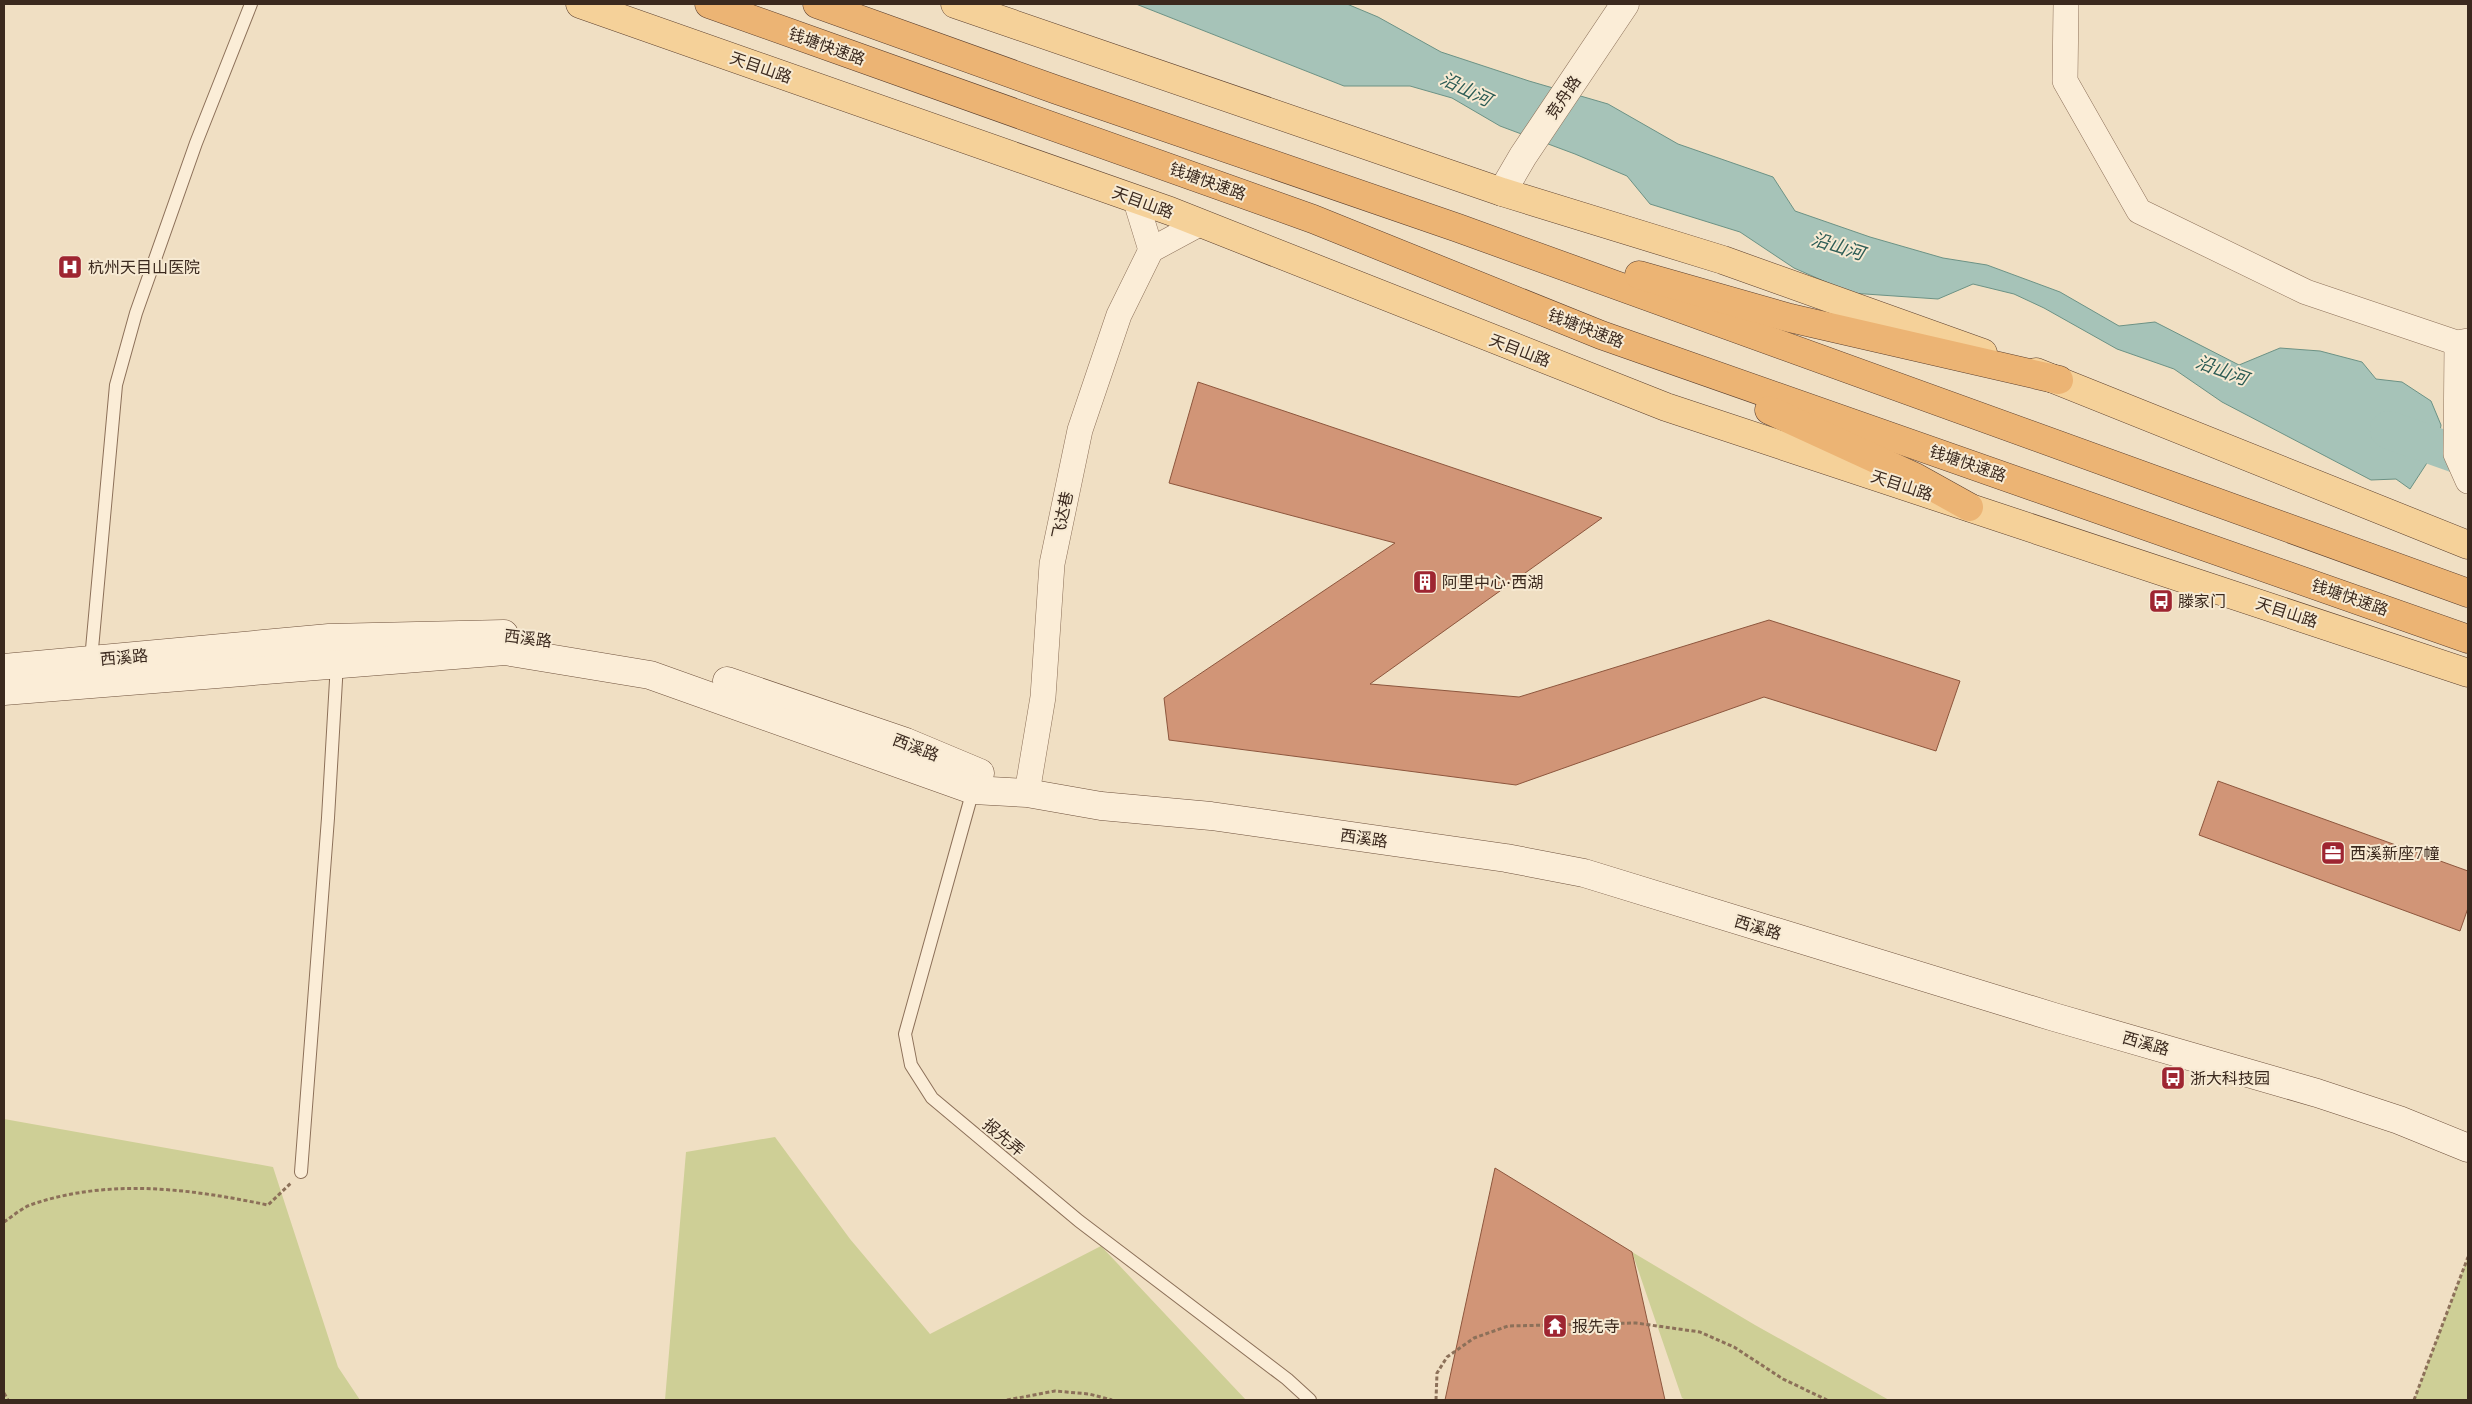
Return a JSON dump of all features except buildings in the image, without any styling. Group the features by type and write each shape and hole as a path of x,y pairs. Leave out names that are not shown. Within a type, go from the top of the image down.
{"highway":[{"name":"钱塘快速路","path":"709,4 1313,219 1601,334 2468,639"},
{"path":"817,4 1057,90 1458,228 2468,593"},
{"path":"1458,228 1621,270 1790,318 2059,380"},
{"path":"1601,334 1915,477 1969,507"}],"main road":[{"name":"天目山路","path":"580,4 1135,198 1666,407 2468,673"},
{"path":"955,4 1502,192 1723,260 2059,380 2468,545"},
{"name":"竞舟路","path":"1502,192 1523,156 1625,4"},
{"name":"西溪路","path":"4,668 329,638 503,634 651,656 906,742 1027,793"},
{"name":"西溪路","path":"4,691 505,651 650,675 973,790 1027,793 1101,806 1211,816 1506,858 1584,873 2054,1017 2317,1093 2399,1120 2468,1148"}],"street":[{"path":"2066,4 2065,81 2139,211 2306,292 2463,342 2456,454 2468,480"},
{"path":"1135,198 1151,250 1201,223"},
{"name":"飞达巷","path":"1027,793 1043,697 1052,564 1080,430 1119,315 1151,250"}],"lane":[{"path":"91,660 116,385 139,304 196,143 251,4"},
{"path":"301,1172 328,818 337,663"},
{"name":"报先弄","path":"973,790 905,1034 911,1065 932,1098 1050,1196 1287,1379 1310,1400"}],"path":[{"path":"4,1222 32,1204 89,1190 136,1187 212,1193 268,1205 301,1172"},
{"path":"2414,1400 2468,1257"},
{"path":"1436,1400 1437,1373 1447,1357 1474,1338 1508,1326 1636,1324 1700,1332 1734,1347 1783,1379 1827,1400"},
{"path":"1007,1400 1055,1391 1089,1394 1112,1400"},
{"path":"4,1392 8,1400"}],"green space":[{"path":"4,1119 273,1167 338,1367 360,1400 4,1400"},
{"path":"775,1137 850,1239 930,1334 1101,1246 1246,1400 665,1400 686,1152"},
{"path":"1632,1252 1755,1325 1889,1400 1686,1400 1682,1398"},
{"path":"2468,1257 2468,1400 2414,1400"}],"water":[{"path":"1136,4 1347,4 1378,17 1441,52 1529,81 1608,104 1678,144 1773,177 1795,211 1870,237 1943,258 1987,265 2060,292 2119,326 2155,322 2239,365 2280,348 2320,351 2362,362 2376,379 2402,382 2431,401 2441,425 2438,446 2410,489 2396,479 2371,480 2222,402 2174,369 2117,349 2044,308 2014,294 1973,284 1938,299 1851,293 1794,268 1740,232 1650,204 1627,176 1500,126 1452,98 1410,86 1344,86"}],"waterway":[{"name":"沿山河","path":"2389,430 2468,458"}],"place":[{"name":"杭州天目山医院","path":"70,267"},
{"name":"阿里中心·西湖","path":"1425,582"},
{"name":"滕家门","path":"2161,601"},
{"name":"西溪新座7幢","path":"2333,853"},
{"name":"浙大科技园","path":"2173,1078"},
{"name":"报先寺","path":"1555,1326"}]}
